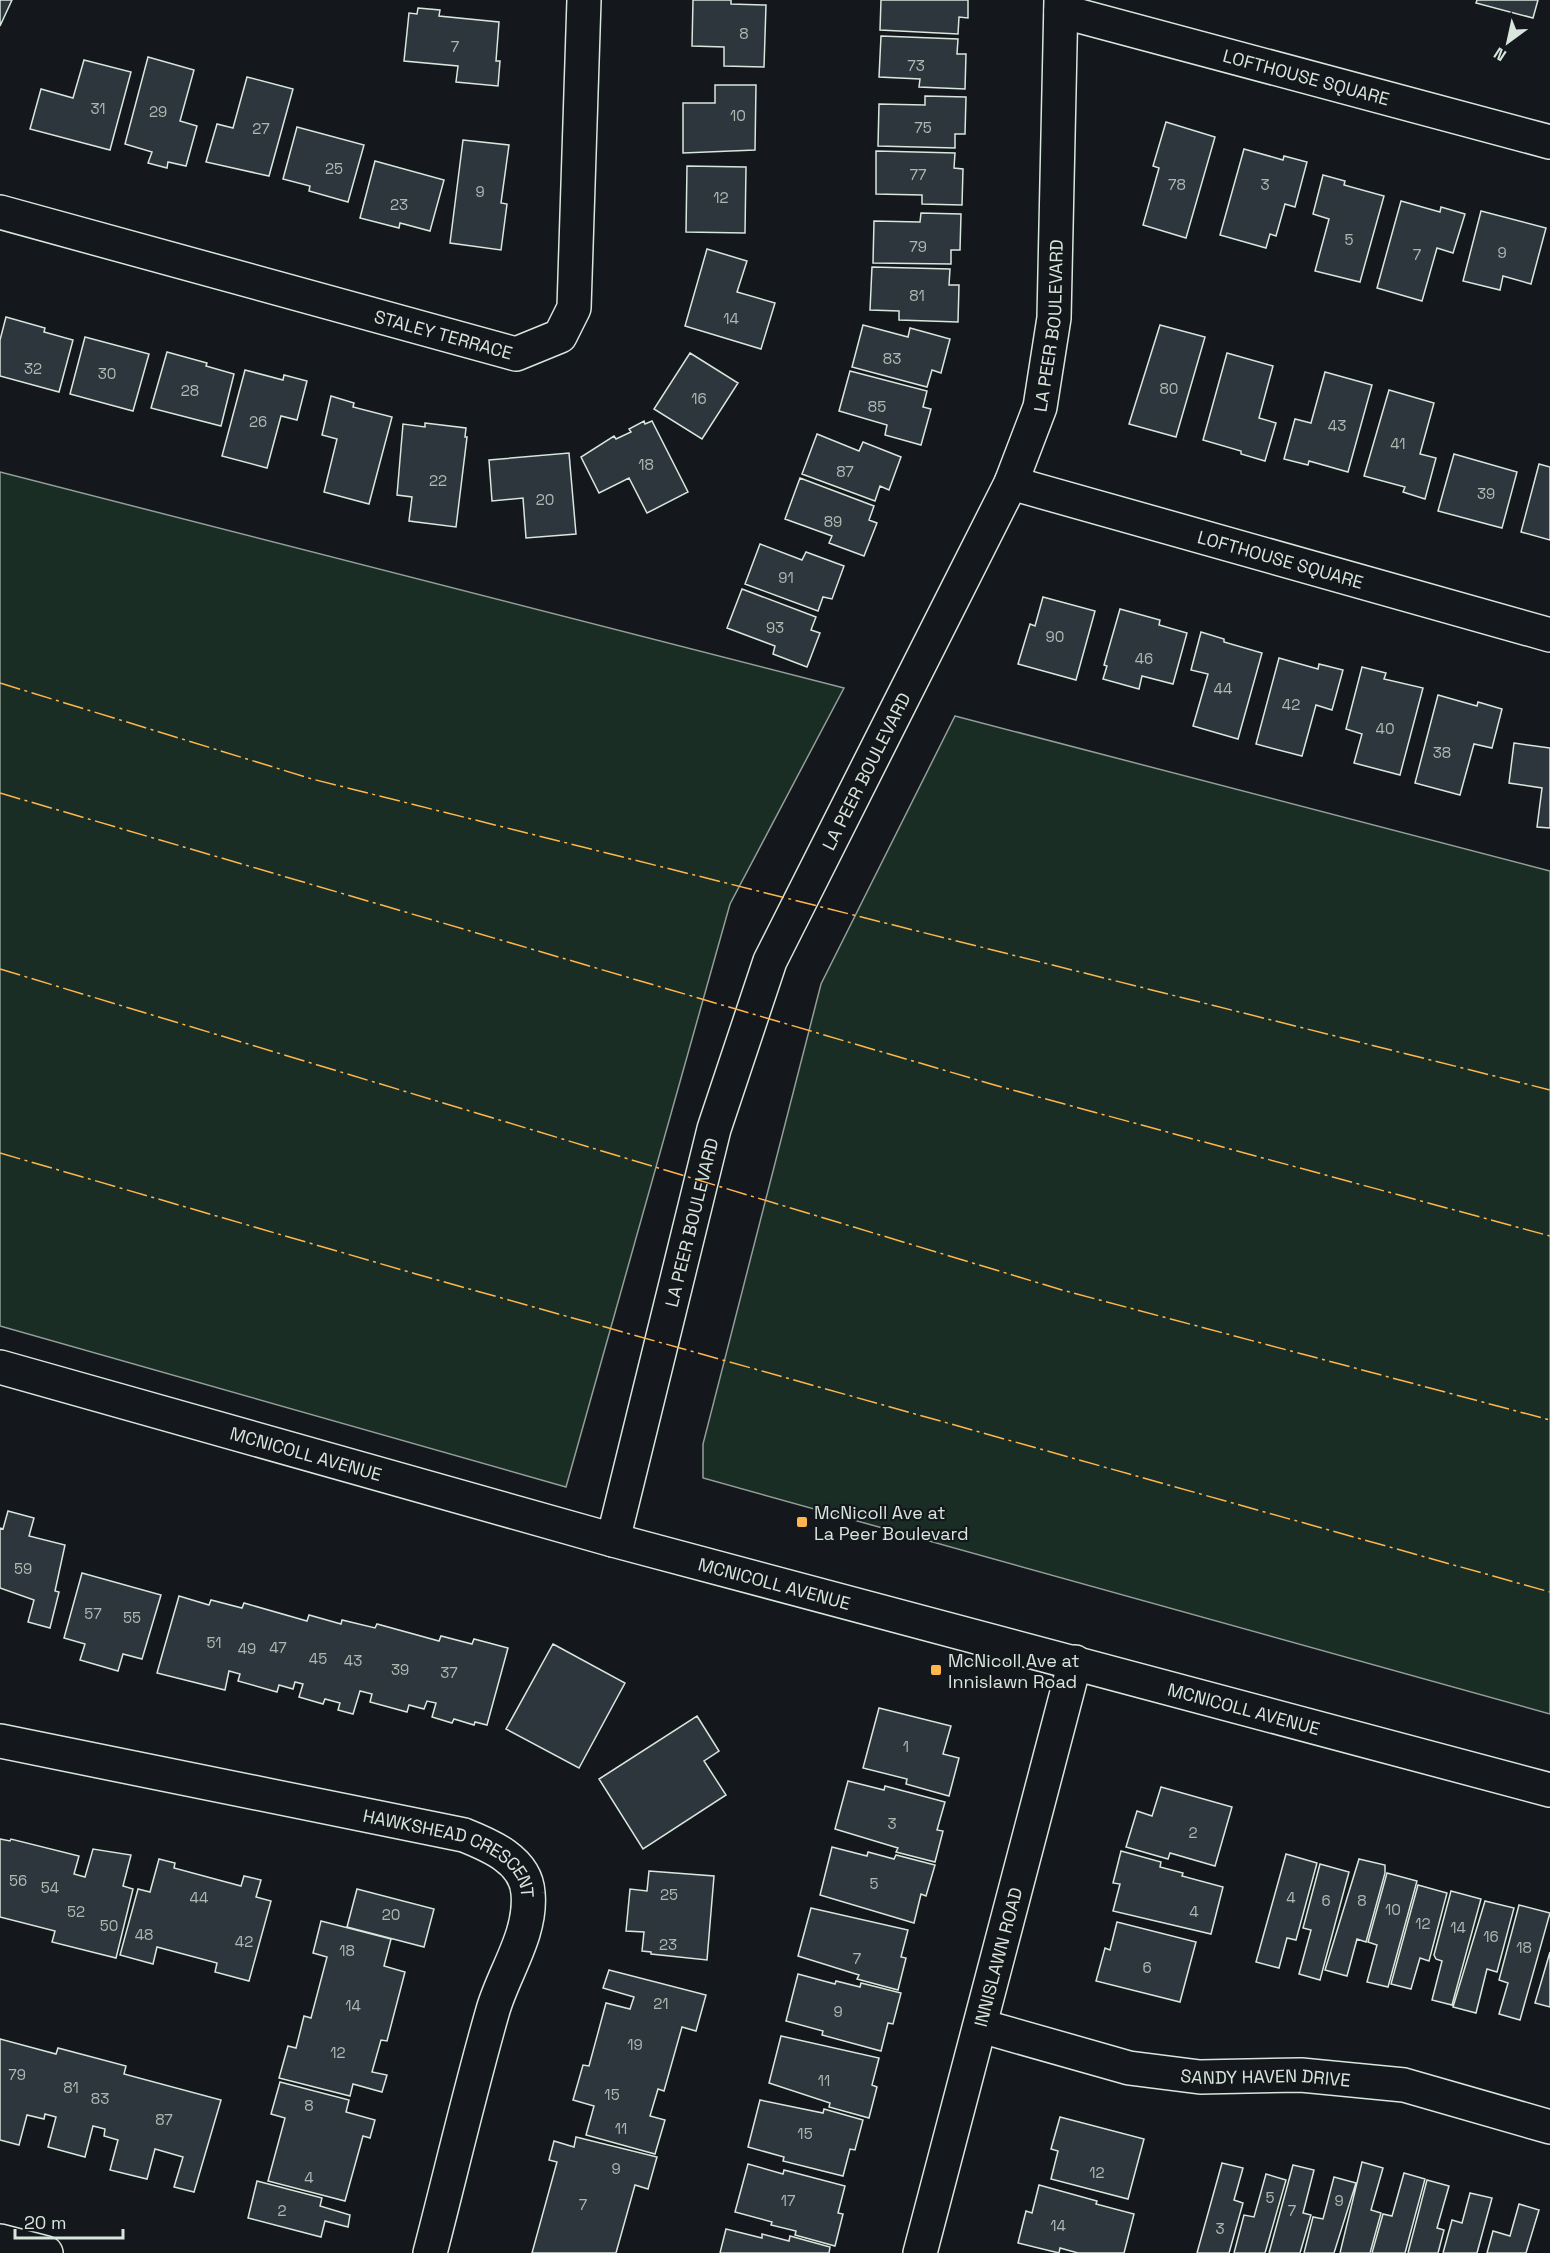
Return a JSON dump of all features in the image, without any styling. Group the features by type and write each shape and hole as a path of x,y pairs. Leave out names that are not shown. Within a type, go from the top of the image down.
{"street":[{"name":"STALEY TERRACE","path":"0,212 516,354 560,336 574,308 584,0"},
{"name":"LOFTHOUSE SQUARE","path":"1061,6 1550,142"},
{"name":"LA PEER BOULEVARD","path":"613,1540 714,1130 770,961 1011,483 1040,407 1054,318 1061,6"},
{"name":"LOFTHOUSE SQUARE","path":"1011,483 1550,634"},
{"name":"MCNICOLL AVENUE","path":"0,1367 613,1540 1550,1790"},
{"name":"INNISLAWN ROAD","path":"920,2253 1075,1662"},
{"name":"HAWKSHEAD CRESCENT","path":"0,1741 464,1835 494,1847 518,1867 528,1891 527,1918 494,2008 430,2253"},
{"name":"SANDY HAVEN DRIVE","path":"981,2026 1129,2068 1200,2078 1301,2075 1404,2085 1550,2127"},
{"path":"0,2241 46,2253"}],"green space":[{"path":"0,472 844,688 730,904 566,1487 0,1326"},
{"path":"955,716 1550,871 1550,1714 703,1478 703,1444 821,984"}],"building":[{"path":"0,0 12,0 0,26"},
{"path":"693,0 731,0 731,4 766,5 764,67 724,66 724,47 692,46"},
{"path":"881,0 968,0 968,18 959,17 958,34 880,30"},
{"path":"1477,0 1538,0 1533,18 1476,3"},
{"path":"418,8 440,10 439,16 499,22 496,61 500,61 498,86 456,82 458,66 404,61 409,13 417,14"},
{"path":"881,36 958,39 957,54 966,54 965,89 919,87 920,79 879,77"},
{"path":"148,57 194,70 180,121 197,126 186,166 168,162 167,168 148,163 152,152 125,144"},
{"path":"84,60 131,72 110,150 30,129 41,89 73,98"},
{"path":"247,77 293,89 269,176 206,162 217,124 233,128"},
{"path":"715,85 756,85 755,150 683,153 683,103 715,103"},
{"path":"925,96 966,97 965,134 955,134 955,148 878,146 879,104 925,105"},
{"path":"1166,122 1215,137 1186,238 1143,225 1159,168 1153,166"},
{"path":"297,127 364,145 348,202 309,191 310,186 283,179"},
{"path":"463,140 509,145 501,203 507,204 501,250 450,243"},
{"path":"1244,149 1283,160 1284,156 1307,162 1295,207 1285,204 1276,236 1270,234 1266,248 1220,235"},
{"path":"876,151 955,153 954,168 963,169 962,205 922,204 922,195 876,194"},
{"path":"375,161 444,180 430,231 400,223 399,228 360,218"},
{"path":"687,166 746,167 745,233 686,232"},
{"path":"1323,175 1345,181 1344,185 1384,196 1360,282 1315,271 1329,219 1313,214"},
{"path":"1401,201 1440,212 1441,207 1465,214 1453,253 1437,248 1422,301 1377,288"},
{"path":"1481,211 1546,228 1531,284 1503,276 1500,290 1463,281"},
{"path":"921,213 961,214 960,250 951,250 951,264 873,263 874,221 920,222"},
{"path":"707,249 747,261 737,292 775,303 761,349 685,326"},
{"path":"872,267 950,269 949,285 959,285 958,322 899,320 899,311 870,310"},
{"path":"6,317 45,328 44,332 73,340 59,392 0,376 0,340"},
{"path":"863,325 908,337 910,328 950,339 941,373 932,370 927,387 852,367"},
{"path":"1160,325 1205,337 1176,437 1129,424"},
{"path":"85,337 149,354 133,411 70,394"},
{"path":"167,352 207,363 206,366 234,374 221,426 151,408"},
{"path":"690,353 738,383 702,439 654,409"},
{"path":"1227,353 1273,366 1259,418 1276,423 1265,461 1203,440"},
{"path":"245,370 283,380 284,375 307,381 297,420 281,416 267,468 222,456"},
{"path":"850,371 927,391 923,407 931,409 921,445 885,435 887,425 839,411"},
{"path":"1325,372 1372,385 1348,472 1309,461 1308,465 1284,459 1295,419 1311,423"},
{"path":"1389,390 1434,403 1420,454 1436,458 1425,499 1403,492 1405,487 1364,476"},
{"path":"331,396 354,403 353,407 392,417 369,504 324,492 337,439 322,435"},
{"path":"644,421 645,424 652,421 688,492 647,513 629,478 599,493 581,457 614,436 616,439 631,432 629,429"},
{"path":"425,423 466,428 465,437 467,437 456,527 409,521 412,497 397,495 403,424 425,427"},
{"path":"817,434 859,451 863,442 901,457 889,490 880,486 875,501 802,474"},
{"path":"569,453 576,534 526,538 523,498 492,501 489,460"},
{"path":"1454,454 1517,472 1502,528 1438,511"},
{"path":"1539,464 1550,467 1550,540 1521,532"},
{"path":"800,478 874,506 869,520 877,523 864,556 829,543 832,536 785,519"},
{"path":"760,544 802,560 806,552 844,566 832,599 823,597 818,611 745,584"},
{"path":"742,589 816,617 811,630 820,633 807,667 773,654 775,646 727,628"},
{"path":"1043,597 1095,611 1076,680 1018,664 1030,624 1035,626"},
{"path":"1120,609 1160,620 1159,625 1187,633 1173,684 1142,676 1139,689 1103,679 1107,666 1104,665"},
{"path":"1201,632 1224,639 1224,642 1262,653 1238,739 1193,726 1208,674 1191,670"},
{"path":"1279,658 1318,669 1319,664 1343,670 1332,710 1316,705 1302,756 1256,744"},
{"path":"1362,667 1386,673 1384,679 1423,688 1400,775 1354,763 1362,734 1346,729"},
{"path":"1438,695 1477,706 1478,702 1502,709 1492,748 1474,744 1460,795 1415,783"},
{"path":"1514,743 1550,748 1550,828 1537,827 1542,788 1509,783"},
{"path":"8,1511 34,1518 29,1536 65,1545 55,1591 59,1592 50,1628 28,1622 34,1600 0,1588 0,1528 3,1529"},
{"path":"82,1573 161,1595 142,1659 123,1654 118,1671 80,1660 85,1644 64,1638"},
{"path":"179,1596 209,1605 211,1600 242,1608 244,1603 307,1621 309,1615 341,1624 342,1620 375,1628 377,1624 439,1641 441,1636 472,1644 474,1639 508,1648 487,1725 475,1722 474,1725 454,1719 452,1723 432,1717 436,1703 427,1701 424,1709 409,1705 407,1712 370,1702 372,1694 360,1691 353,1714 338,1710 340,1703 325,1699 323,1704 299,1697 303,1684 295,1682 293,1689 279,1685 277,1692 238,1681 240,1674 229,1671 225,1690 157,1673"},
{"path":"553,1644 625,1683 579,1768 506,1729"},
{"path":"879,1708 951,1726 943,1754 959,1758 949,1796 906,1784 907,1779 863,1768"},
{"path":"697,1716 719,1751 704,1761 726,1795 643,1849 599,1779"},
{"path":"848,1781 884,1790 885,1786 945,1802 937,1830 943,1831 935,1862 896,1852 898,1848 835,1829"},
{"path":"1161,1787 1232,1807 1215,1866 1170,1853 1168,1859 1126,1847 1137,1811 1152,1816"},
{"path":"0,1839 10,1841 11,1839 79,1856 74,1874 85,1877 93,1849 131,1855 123,1886 133,1889 116,1958 52,1942 55,1931 0,1917"},
{"path":"832,1847 867,1856 868,1852 894,1859 896,1855 935,1865 926,1896 921,1894 914,1923 820,1895"},
{"path":"1121,1851 1161,1862 1160,1867 1183,1873 1182,1876 1223,1887 1211,1934 1113,1911 1120,1884 1113,1883"},
{"path":"1286,1854 1317,1863 1296,1940 1287,1938 1279,1968 1256,1962"},
{"path":"159,1859 175,1863 174,1868 241,1886 244,1876 261,1880 256,1897 271,1901 249,1981 215,1972 217,1963 157,1947 153,1964 120,1955 138,1889 150,1892"},
{"path":"1359,1859 1385,1865 1385,1873 1366,1942 1357,1939 1347,1976 1325,1970"},
{"path":"1320,1864 1349,1872 1320,1980 1299,1974 1311,1930 1303,1928"},
{"path":"649,1871 714,1876 707,1960 642,1951 644,1932 626,1931 630,1889 647,1891"},
{"path":"1387,1873 1417,1881 1388,1987 1367,1982 1377,1945 1368,1942"},
{"path":"1418,1885 1447,1893 1429,1961 1420,1958 1411,1989 1391,1984"},
{"path":"357,1889 434,1909 424,1947 347,1927"},
{"path":"1451,1891 1481,1899 1452,2005 1432,2000 1442,1961 1436,1959 1434,1955"},
{"path":"1485,1901 1514,1908 1497,1972 1487,1969 1476,2013 1453,2007"},
{"path":"1519,1905 1550,1913 1520,2020 1499,2014 1508,1983 1499,1980"},
{"path":"811,1908 908,1930 901,1957 906,1958 898,1990 857,1979 859,1975 798,1956"},
{"path":"321,1921 391,1939 384,1966 405,1972 387,2041 381,2040 372,2072 387,2075 382,2092 353,2084 350,2096 279,2078 288,2046 296,2048 304,2016 311,2018 327,1957 313,1953"},
{"path":"1117,1922 1196,1942 1180,2002 1096,1981 1105,1948 1110,1950"},
{"path":"1550,1952 1550,2007 1535,2003"},
{"path":"609,1970 706,1995 696,2031 682,2027 664,2091 658,2089 650,2116 665,2120 655,2154 586,2135 594,2106 573,2100 583,2065 589,2066 606,2003 630,2009 634,1997 603,1988"},
{"path":"798,1974 835,1984 836,1981 860,1987 861,1983 901,1993 893,2024 888,2023 881,2051 822,2035 823,2031 786,2021"},
{"path":"781,2036 879,2058 872,2085 877,2087 869,2118 829,2107 830,2103 769,2083"},
{"path":"0,2039 56,2054 58,2048 126,2066 124,2074 221,2100 194,2192 174,2187 183,2157 155,2149 147,2179 110,2170 118,2140 104,2136 105,2129 93,2126 85,2157 48,2147 56,2117 45,2114 44,2119 27,2115 19,2145 0,2140"},
{"path":"280,2082 349,2100 346,2112 375,2120 370,2138 363,2136 345,2201 268,2181 285,2118 271,2114"},
{"path":"760,2100 823,2113 824,2109 863,2120 855,2150 850,2149 843,2176 783,2161 784,2157 748,2147"},
{"path":"1060,2117 1144,2139 1128,2199 1051,2179 1058,2151 1051,2149"},
{"path":"576,2137 657,2157 648,2189 635,2185 616,2253 532,2253 557,2162 549,2160 554,2141 574,2147"},
{"path":"1362,2162 1383,2168 1371,2210 1381,2213 1370,2253 1340,2253"},
{"path":"1222,2163 1243,2168 1234,2200 1243,2203 1229,2253 1197,2253"},
{"path":"748,2164 783,2174 784,2170 845,2186 838,2213 843,2214 835,2246 795,2235 796,2231 735,2212"},
{"path":"1293,2165 1314,2170 1303,2213 1311,2215 1300,2253 1269,2253"},
{"path":"1404,2173 1425,2179 1405,2253 1372,2253 1383,2214 1392,2216"},
{"path":"1266,2174 1286,2180 1265,2253 1234,2253 1244,2215 1254,2217"},
{"path":"1334,2177 1356,2183 1334,2253 1304,2253 1313,2217 1323,2219"},
{"path":"1427,2180 1449,2186 1437,2228 1444,2230 1438,2253 1408,2253"},
{"path":"257,2181 322,2198 320,2206 350,2215 348,2227 325,2221 321,2237 248,2218"},
{"path":"1039,2185 1134,2214 1124,2253 1078,2253 1060,2248 1059,2253 1018,2243 1026,2211 1032,2213"},
{"path":"1470,2193 1492,2198 1477,2253 1443,2253 1452,2220 1462,2223"},
{"path":"1519,2204 1539,2210 1526,2253 1487,2253 1493,2231 1510,2236"},
{"path":"726,2229 762,2238 762,2234 789,2241 790,2236 830,2247 829,2253 720,2253"}],"power":[{"path":"0,683 312,779 1550,1090"},
{"path":"0,793 998,1086 1550,1236"},
{"path":"0,969 1062,1290 1550,1420"},
{"path":"0,1153 416,1274 1550,1592"}],"place":[{"name":"McNicoll Ave at La Peer Boulevard","path":"802,1522"},
{"name":"McNicoll Ave at Innislawn Road","path":"936,1670"}]}
